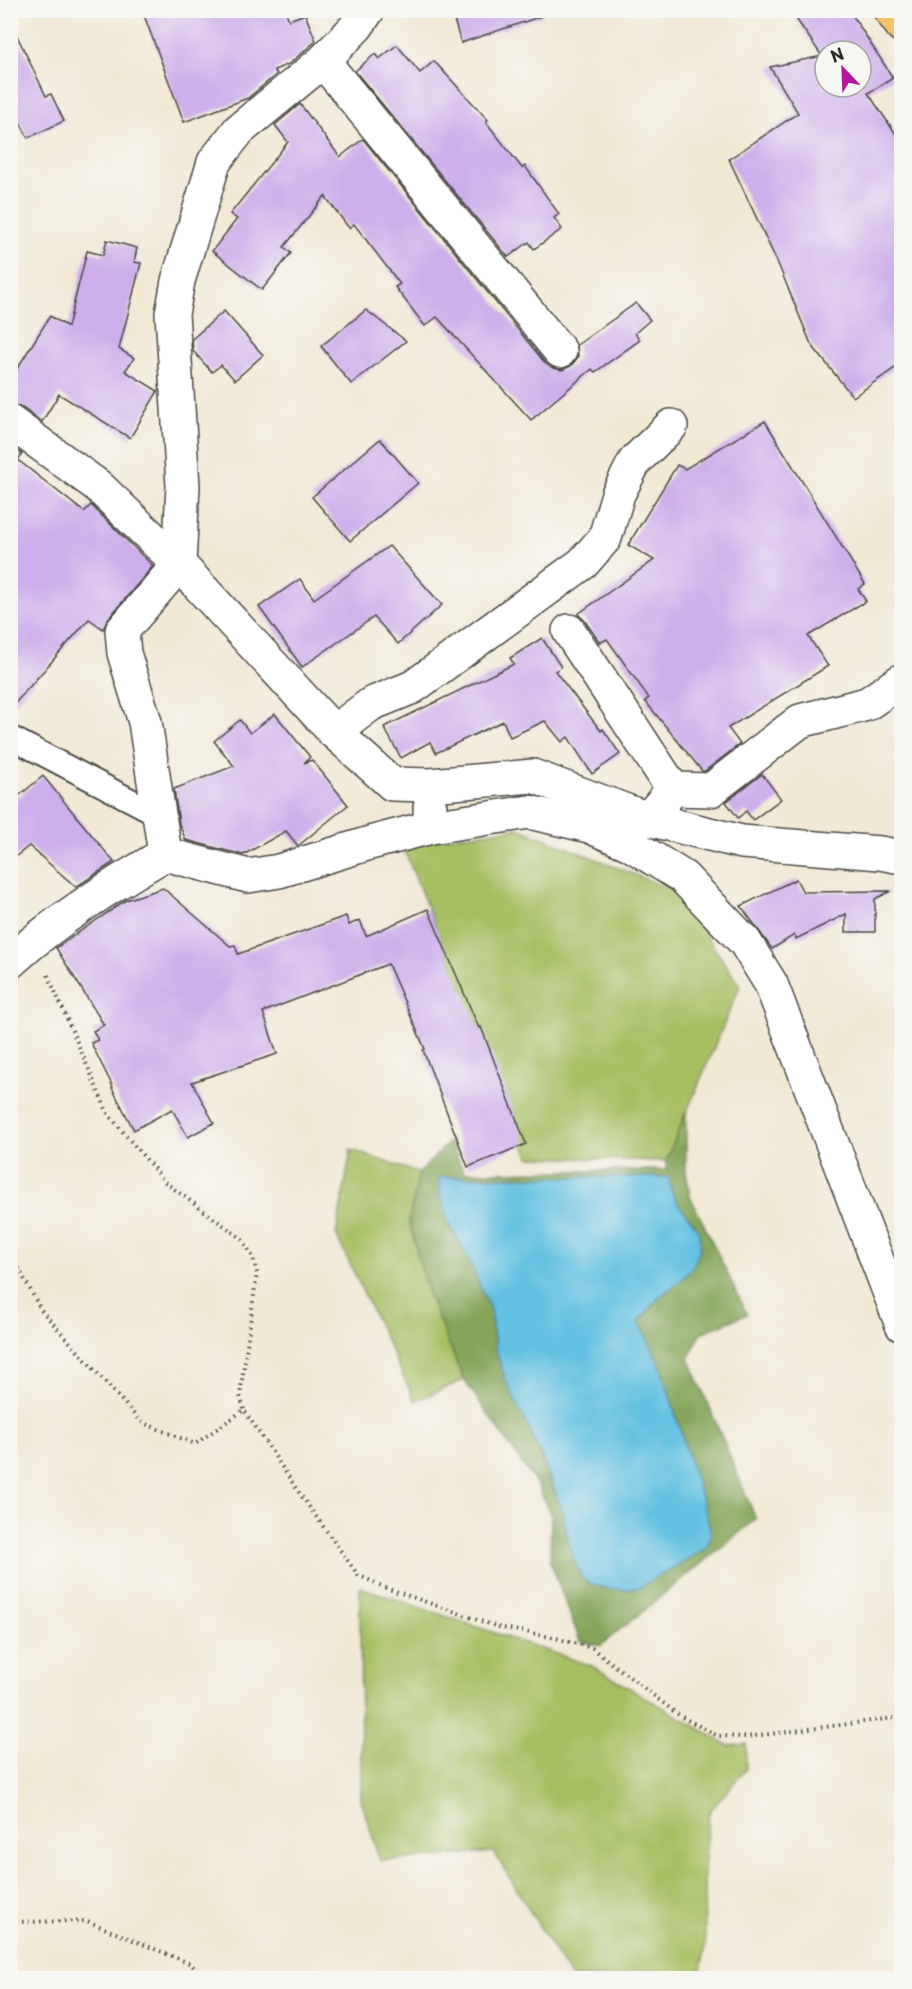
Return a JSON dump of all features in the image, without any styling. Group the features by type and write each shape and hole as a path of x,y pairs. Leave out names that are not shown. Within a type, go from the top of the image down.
{"main road":[{"path":"890,10 902,26"}],"street":[{"path":"165,854 146,722 124,653 122,631 179,564 183,486 172,314 178,281 214,162 239,130 323,61 356,16"},
{"path":"323,61 560,351"},
{"path":"10,422 99,486 179,564 334,732 392,784 430,785 533,776 648,819 742,842 880,853 902,857"},
{"path":"334,732 371,704 413,687 583,563 605,537 618,494 635,461 671,426"},
{"path":"569,631 673,789"},
{"path":"673,789 711,790 800,721 867,704 902,680"},
{"path":"430,785 431,828"},
{"path":"648,819 673,789"},
{"path":"22,951 68,914 165,854 248,876 279,871 370,843 431,828 529,812 589,826 630,844 683,877 746,942 771,984 902,1325"}],"lane":[{"path":"10,737 161,816"}],"path":[{"path":"22,951 108,1114 166,1183 242,1239 253,1257 256,1273 240,1395 244,1410 358,1575 386,1588 498,1627 556,1638 592,1648 680,1716 718,1736 747,1737 902,1717"},
{"path":"10,1252 41,1310 141,1422 195,1444 244,1410"},
{"path":"10,1922 87,1921 191,1964 203,1978"}],"green space":[{"path":"518,828 676,891 740,986 666,1161 529,1157 405,852 421,841"},
{"path":"686,1112 686,1171 690,1196 747,1314 701,1333 689,1358 756,1519 600,1646 580,1641 550,1561 551,1516 538,1486 464,1380 428,1294 409,1221 419,1173 450,1141 464,1172 667,1170 666,1161","holes":["439,1177 669,1189 676,1202 697,1228 686,1276 659,1297 639,1322 661,1367 708,1520 571,1552 562,1510 495,1347 490,1310 469,1260 448,1221"]},
{"path":"351,1150 419,1173 409,1221 428,1294 464,1380 415,1401 336,1235"},
{"path":"360,1587 592,1666 729,1746 746,1744 746,1769 709,1812 704,1874 705,1951 699,1978 571,1978 494,1852 380,1861 361,1800"}],"water":[{"path":"439,1177 669,1177 675,1198 699,1231 699,1252 685,1276 657,1300 639,1322 661,1367 708,1520 711,1536 705,1549 640,1587 622,1590 604,1588 582,1578 571,1552 562,1510 540,1452 505,1379 495,1347 490,1310 469,1260 448,1221 440,1192"}],"building":[{"path":"142,10 285,10 289,20 305,14 316,41 289,64 274,70 277,74 248,98 184,122"},
{"path":"451,10 541,10 542,16 461,43"},
{"path":"790,10 849,10 868,39 813,39 813,43"},
{"path":"10,21 46,96 51,94 64,121 28,138 10,102"},
{"path":"397,45 420,73 434,61 488,120 486,122 522,168 525,166 559,214 554,218 562,229 534,249 529,242 508,257 355,71 375,54 379,59"},
{"path":"873,47 893,78 873,90"},
{"path":"813,58 813,99 872,99 902,143 902,363 853,397 811,344 779,266 729,159 798,113 770,67"},
{"path":"300,104 340,157 363,139 545,363 562,370 571,366 578,357 577,345 636,303 650,320 635,333 640,340 595,372 592,369 531,420 437,317 425,326 395,287 400,284 354,224 349,228 325,196 284,247 291,253 262,290 212,251 237,219 230,214 288,142 275,125"},
{"path":"107,240 137,248 134,262 141,263 119,349 134,358 125,371 158,391 130,438 59,394 42,422 21,407 10,404 10,380 50,316 68,327 87,251 103,255"},
{"path":"366,310 406,341 351,384 321,346"},
{"path":"224,311 263,355 235,380 221,365 212,372 193,351 192,339"},
{"path":"765,421 865,584 858,589 866,601 808,636 828,666 728,728 740,744 702,771 645,701 649,698 607,639 600,643 578,614 654,560 628,545 677,465 685,469"},
{"path":"380,439 418,483 350,541 312,497"},
{"path":"10,446 22,454 18,460 84,512 91,505 153,566 108,619 103,629 89,619 10,709"},
{"path":"389,546 442,605 398,644 374,617 302,667 259,607 300,579 314,599"},
{"path":"542,638 561,667 555,671 601,731 603,729 620,754 592,774 568,737 562,742 545,721 510,737 503,721 436,753 430,742 401,758 384,727 514,664 510,658"},
{"path":"275,714 310,757 304,763 312,760 348,805 298,846 286,831 243,855 186,840 179,824 174,789 234,766 214,741 240,720 250,733"},
{"path":"762,774 781,799 753,820 746,811 738,818 726,802"},
{"path":"43,776 114,862 76,887 29,846 10,861 10,803"},
{"path":"796,879 803,892 891,891 875,899 875,932 846,932 846,914 796,939 794,935 772,949 741,906"},
{"path":"163,888 230,946 235,945 238,954 346,916 349,925 360,920 366,936 428,909 479,1028 481,1027 526,1144 468,1167 423,1050 425,1049 388,964 263,1012 277,1054 192,1082 214,1123 188,1137 172,1109 134,1130 91,1043 98,1040 93,1031 104,1025 56,948 126,900"}]}
